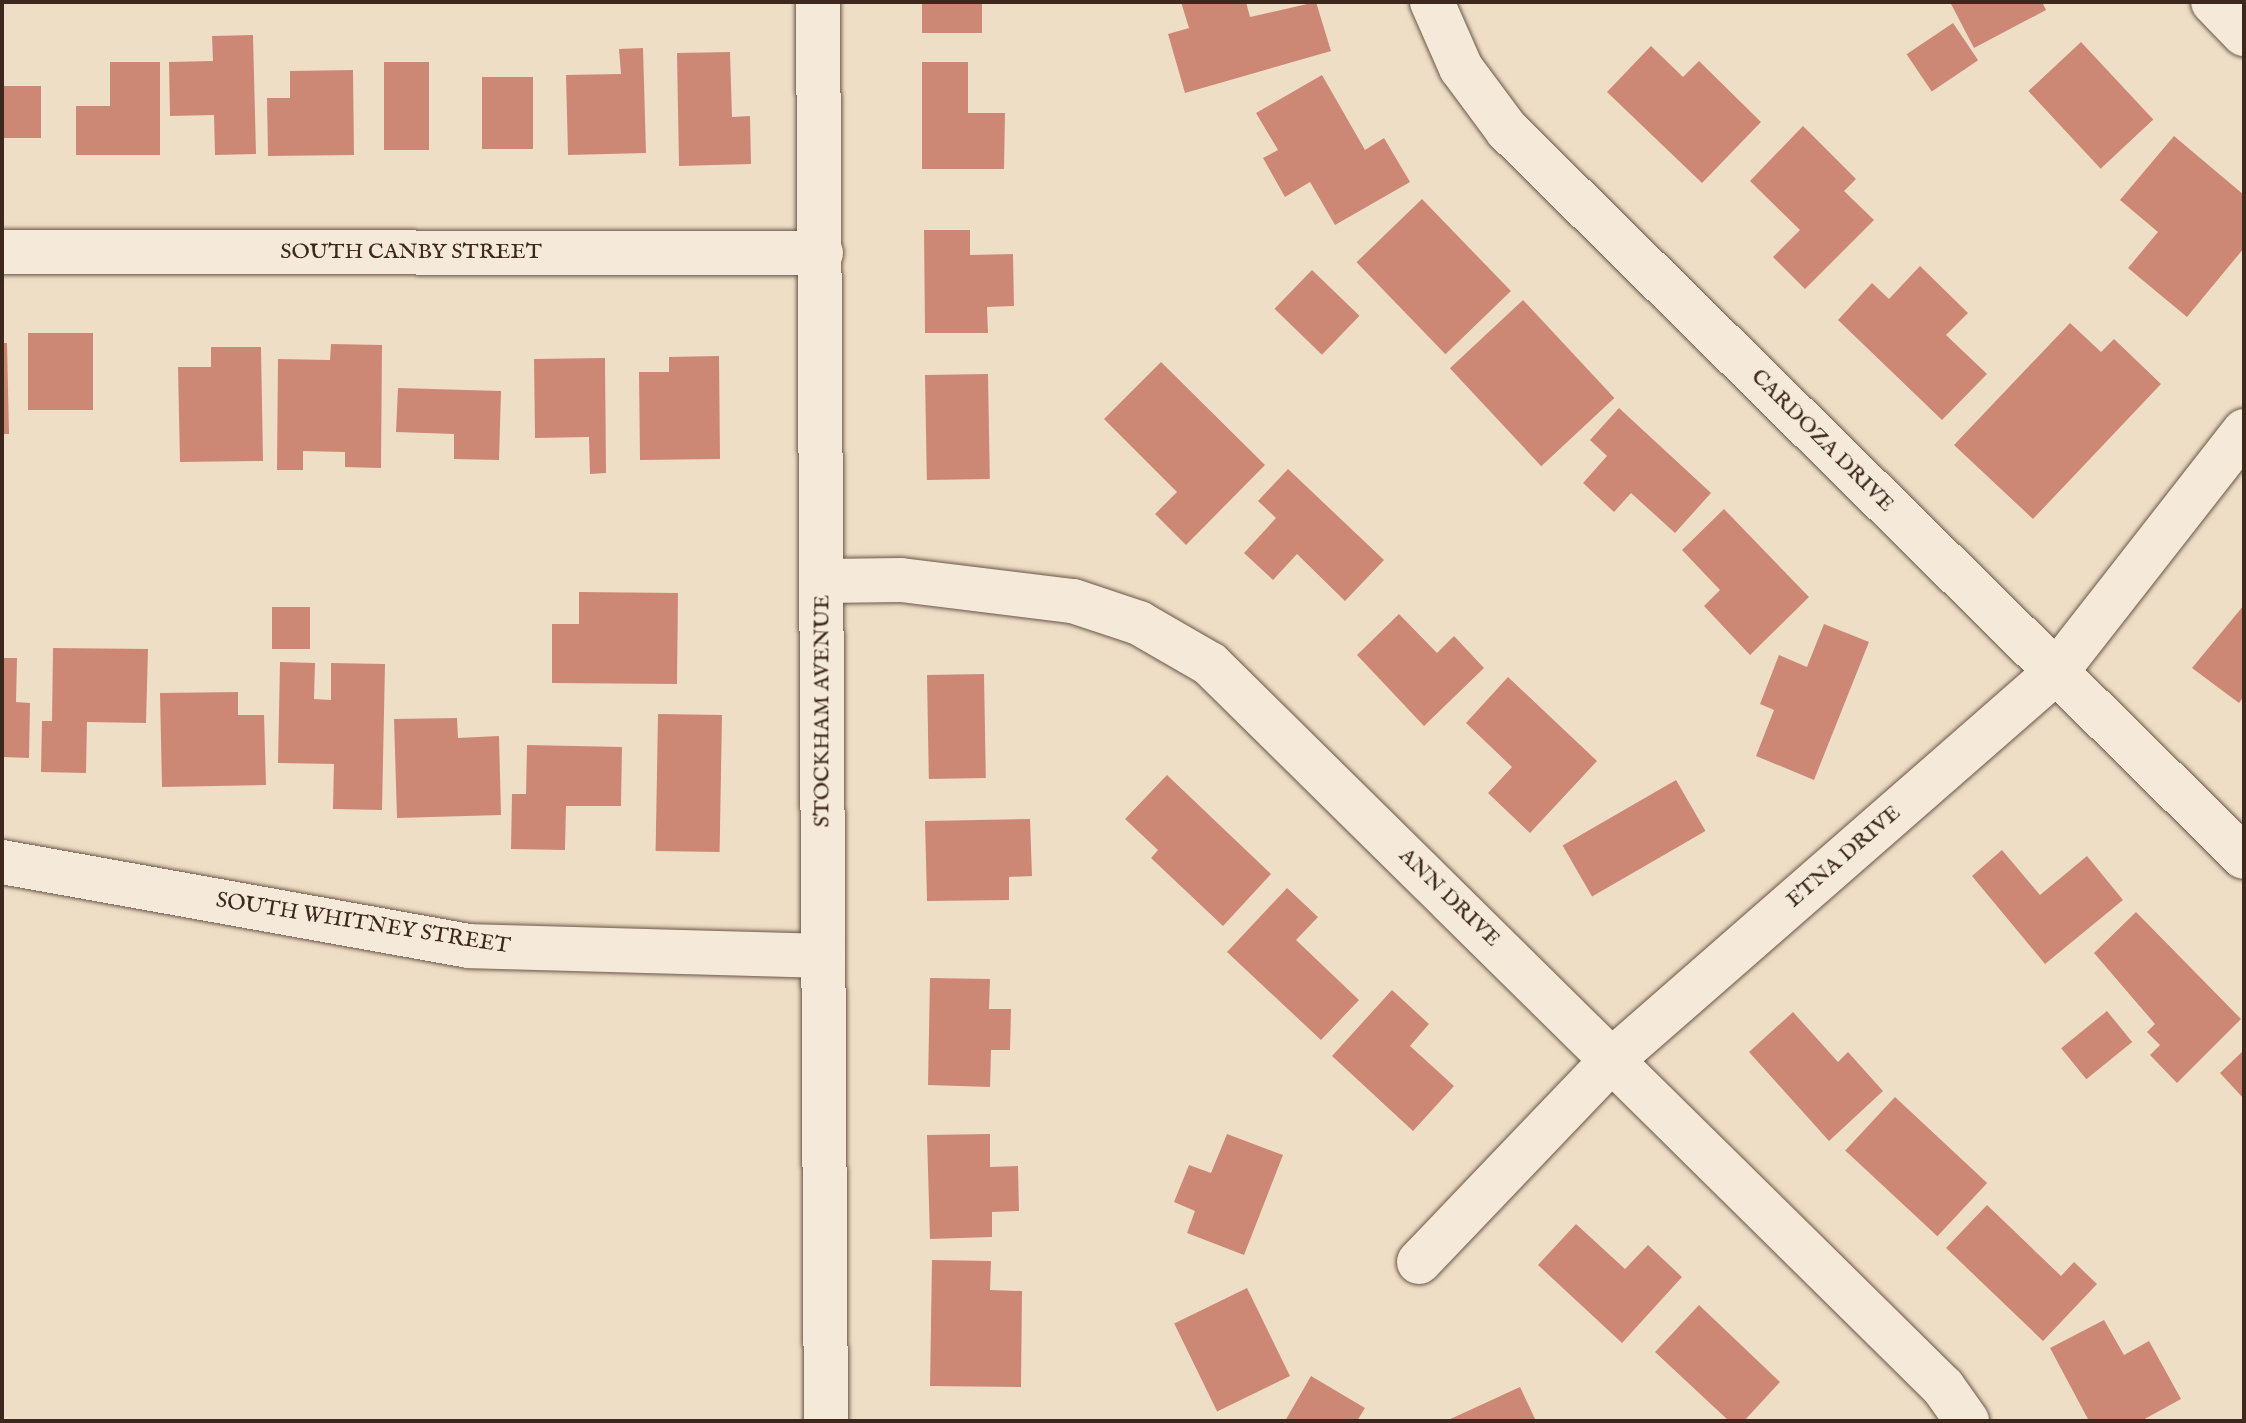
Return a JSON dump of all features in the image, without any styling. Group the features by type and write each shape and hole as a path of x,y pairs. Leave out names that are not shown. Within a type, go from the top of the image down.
{"street":[{"name":"STOCKHAM AVENUE","path":"818,2 826,1421"},
{"name":"CARDOZA DRIVE","path":"1432,2 1461,68 1507,130 2244,857"},
{"path":"2213,2 2244,34"},
{"name":"SOUTH CANBY STREET","path":"2,252 821,253"},
{"name":"ETNA DRIVE","path":"1419,1262 1613,1059 2056,672 2244,431"},
{"name":"ANN DRIVE","path":"823,581 901,580 1073,601 1139,623 1210,664 1943,1387 1967,1421"},
{"name":"SOUTH WHITNEY STREET","path":"2,862 469,946 823,956"}],"building":[{"path":"922,2 982,2 982,33 922,33"},
{"path":"1181,2 1246,2 1250,17 1316,2 1331,51 1185,93 1168,34 1189,28"},
{"path":"1950,2 2042,2 2046,10 1974,48"},
{"path":"1953,23 1978,60 1932,92 1907,54"},
{"path":"253,35 256,154 215,155 214,115 170,116 169,62 213,61 212,36"},
{"path":"2081,42 2153,120 2101,169 2028,91"},
{"path":"1651,46 1683,77 1699,61 1761,122 1702,183 1607,92"},
{"path":"643,48 646,153 568,155 566,75 621,74 619,49"},
{"path":"730,52 732,117 750,116 751,164 679,166 677,53"},
{"path":"110,62 160,62 160,155 76,155 76,106 110,106"},
{"path":"384,62 429,62 429,150 384,150"},
{"path":"922,62 968,62 968,113 1005,113 1004,169 922,169"},
{"path":"353,70 354,155 268,156 267,98 290,98 290,71"},
{"path":"1322,75 1365,150 1384,138 1410,182 1335,225 1310,182 1285,197 1263,158 1278,150 1256,113"},
{"path":"482,77 533,77 533,149 482,149"},
{"path":"2,86 41,86 41,138 2,138"},
{"path":"1803,126 1856,179 1844,191 1874,220 1805,289 1773,257 1800,230 1750,181"},
{"path":"2174,136 2244,195 2244,248 2187,317 2128,268 2158,232 2120,200"},
{"path":"1422,199 1511,291 1445,354 1357,262"},
{"path":"924,230 970,230 970,255 1013,254 1014,306 987,307 988,333 925,333"},
{"path":"1920,266 1968,313 1946,335 1987,374 1942,420 1838,320 1872,283 1889,299"},
{"path":"1312,270 1359,316 1322,355 1274,309"},
{"path":"1523,300 1614,398 1541,466 1450,368"},
{"path":"2070,323 2101,352 2114,339 2161,384 2033,519 1954,445"},
{"path":"28,333 93,333 93,410 28,410"},
{"path":"2,343 7,343 9,434 2,434"},
{"path":"331,344 382,345 381,468 345,467 345,452 303,451 303,470 277,470 278,359 330,360"},
{"path":"211,347 261,347 263,461 180,462 178,367 211,367"},
{"path":"719,356 720,459 640,460 639,372 669,372 669,357"},
{"path":"605,358 606,473 590,474 589,437 535,438 534,359"},
{"path":"1161,362 1265,465 1186,545 1155,514 1177,492 1104,419"},
{"path":"988,374 990,479 927,480 925,375"},
{"path":"398,388 501,391 499,460 454,459 454,434 396,432"},
{"path":"1619,408 1711,493 1675,533 1631,493 1614,512 1583,483 1607,456 1590,440"},
{"path":"1288,469 1384,560 1345,601 1297,554 1273,580 1244,553 1276,518 1258,501"},
{"path":"1724,509 1809,597 1750,655 1704,606 1720,590 1682,550"},
{"path":"579,592 678,593 677,684 552,683 552,624 579,624"},
{"path":"2244,605 2244,696 2239,703 2192,668"},
{"path":"272,607 310,607 310,649 272,649"},
{"path":"1399,614 1437,653 1454,636 1484,668 1424,726 1357,655"},
{"path":"1824,624 1869,642 1814,780 1756,756 1774,710 1760,704 1779,655 1807,667"},
{"path":"53,648 148,649 146,723 87,722 86,773 41,772 42,721 52,721"},
{"path":"2,658 17,658 16,702 30,703 29,758 2,757"},
{"path":"280,662 315,663 314,699 331,700 331,663 385,664 382,810 333,809 334,764 278,763"},
{"path":"984,674 986,778 929,779 927,675"},
{"path":"1508,677 1597,761 1530,833 1488,793 1512,767 1466,723"},
{"path":"238,692 238,715 264,715 266,785 162,787 160,693"},
{"path":"658,714 722,715 720,852 656,851"},
{"path":"457,718 458,738 499,736 501,815 397,818 394,719"},
{"path":"527,745 622,747 621,806 566,806 565,850 511,849 512,794 526,794"},
{"path":"1167,775 1271,874 1223,926 1151,858 1158,850 1125,819"},
{"path":"1676,780 1706,831 1592,897 1563,846"},
{"path":"1030,819 1032,876 1009,877 1009,900 927,901 925,821"},
{"path":"2002,850 2040,895 2087,856 2123,900 2045,964 1972,876"},
{"path":"1287,888 1318,917 1296,940 1359,1000 1321,1040 1227,952"},
{"path":"2136,912 2241,1019 2177,1083 2150,1055 2160,1045 2147,1032 2155,1024 2094,953"},
{"path":"930,978 990,979 989,1009 1011,1009 1010,1050 991,1050 990,1087 928,1085"},
{"path":"1392,990 1429,1024 1410,1046 1454,1086 1413,1131 1332,1056"},
{"path":"2107,1011 2132,1042 2086,1079 2061,1048"},
{"path":"1793,1012 1838,1062 1848,1052 1883,1091 1829,1141 1749,1052"},
{"path":"2244,1050 2244,1099 2220,1073"},
{"path":"1895,1097 1987,1183 1937,1236 1845,1150"},
{"path":"990,1134 990,1167 1018,1166 1019,1211 992,1212 992,1237 930,1239 927,1135"},
{"path":"1227,1134 1283,1155 1244,1255 1187,1233 1195,1211 1174,1202 1189,1165 1211,1173"},
{"path":"1987,1205 2061,1276 2074,1262 2097,1284 2043,1341 1946,1248"},
{"path":"1576,1224 1625,1269 1648,1245 1682,1277 1622,1343 1538,1265"},
{"path":"932,1260 991,1261 990,1290 1022,1291 1021,1387 930,1386"},
{"path":"1247,1288 1290,1376 1217,1412 1174,1324"},
{"path":"1699,1305 1780,1382 1744,1421 1729,1421 1655,1352"},
{"path":"2104,1320 2124,1355 2149,1341 2181,1399 2141,1421 2089,1421 2050,1348"},
{"path":"1311,1376 1365,1408 1357,1421 1285,1421"},
{"path":"1520,1387 1536,1421 1446,1421"}]}
